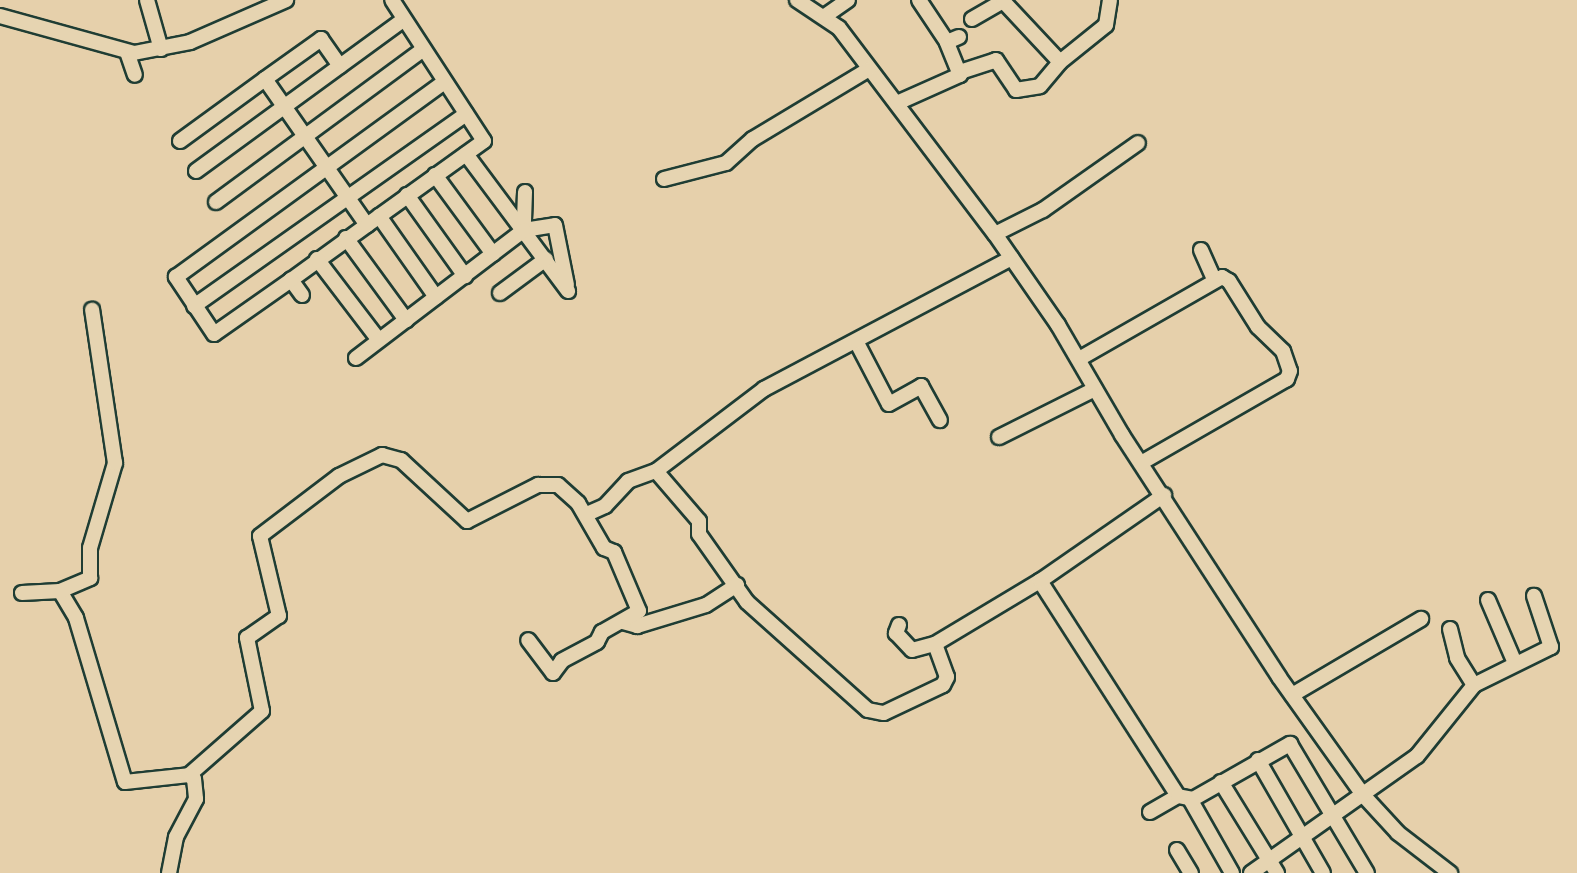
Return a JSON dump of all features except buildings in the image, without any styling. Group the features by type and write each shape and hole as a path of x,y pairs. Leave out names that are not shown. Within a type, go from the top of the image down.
{"street":[{"path":"147,0 161,49"},
{"path":"0,16 127,52 190,42 286,0"},
{"path":"392,0 484,141 486,178"},
{"path":"797,0 826,16 995,234 1292,695 1364,796 1398,833 1450,873"},
{"path":"920,0 953,40 960,72"},
{"path":"897,103 960,72 996,60 1015,89 1024,91 1046,83 1060,62 1106,25 1110,0"},
{"path":"826,16 851,1"},
{"path":"972,19 1003,2 1060,62"},
{"path":"196,171 285,107 336,60 403,20"},
{"path":"180,141 321,40 336,60"},
{"path":"216,202 422,51"},
{"path":"127,52 136,76"},
{"path":"664,179 726,162 754,140 869,68"},
{"path":"265,79 348,197 373,220 436,297"},
{"path":"443,83 179,273 176,281 214,334 250,310 297,288 317,259 484,141"},
{"path":"194,306 466,114"},
{"path":"995,234 1043,210 1138,143"},
{"path":"356,358 524,230 556,225 568,290 546,259 524,230 486,178 466,154"},
{"path":"436,175 493,254"},
{"path":"524,230 525,192"},
{"path":"407,195 464,276"},
{"path":"346,238 406,320"},
{"path":"1201,250 1214,279"},
{"path":"587,514 606,506 628,481 656,471 764,390 1011,258"},
{"path":"317,259 378,340"},
{"path":"500,292 546,259"},
{"path":"1078,358 1214,279 1229,281 1258,328 1283,351 1290,374 1141,463"},
{"path":"22,592 60,591 90,578 90,548 115,463 92,310"},
{"path":"856,342 889,404 921,386 940,420"},
{"path":"999,437 1095,388"},
{"path":"60,591 76,618 125,782 189,775 262,711 247,640 254,629 278,616 258,546 260,536 339,476 389,456 400,460 467,521 477,520 529,488 549,484 565,490 587,514 604,548 614,552 639,611 562,661 553,672 528,640"},
{"path":"656,471 699,522 699,532 747,602 836,684 876,713 932,694 943,686 947,677 935,644"},
{"path":"899,625 896,634 912,650 935,644 1040,581 1164,496"},
{"path":"1040,581 1232,873"},
{"path":"623,622 637,626 706,605 737,585"},
{"path":"1251,873 1274,867 1302,838 1418,756 1474,684 1546,651 1552,644 1534,596"},
{"path":"1488,600 1516,663"},
{"path":"1292,695 1422,619"},
{"path":"1450,629 1457,658 1474,684"},
{"path":"1150,812 1221,782 1290,744 1367,873"},
{"path":"1258,760 1323,873"},
{"path":"169,873 176,837 197,794 189,775"},
{"path":"1221,782 1274,867"},
{"path":"1178,850 1191,873"}]}
